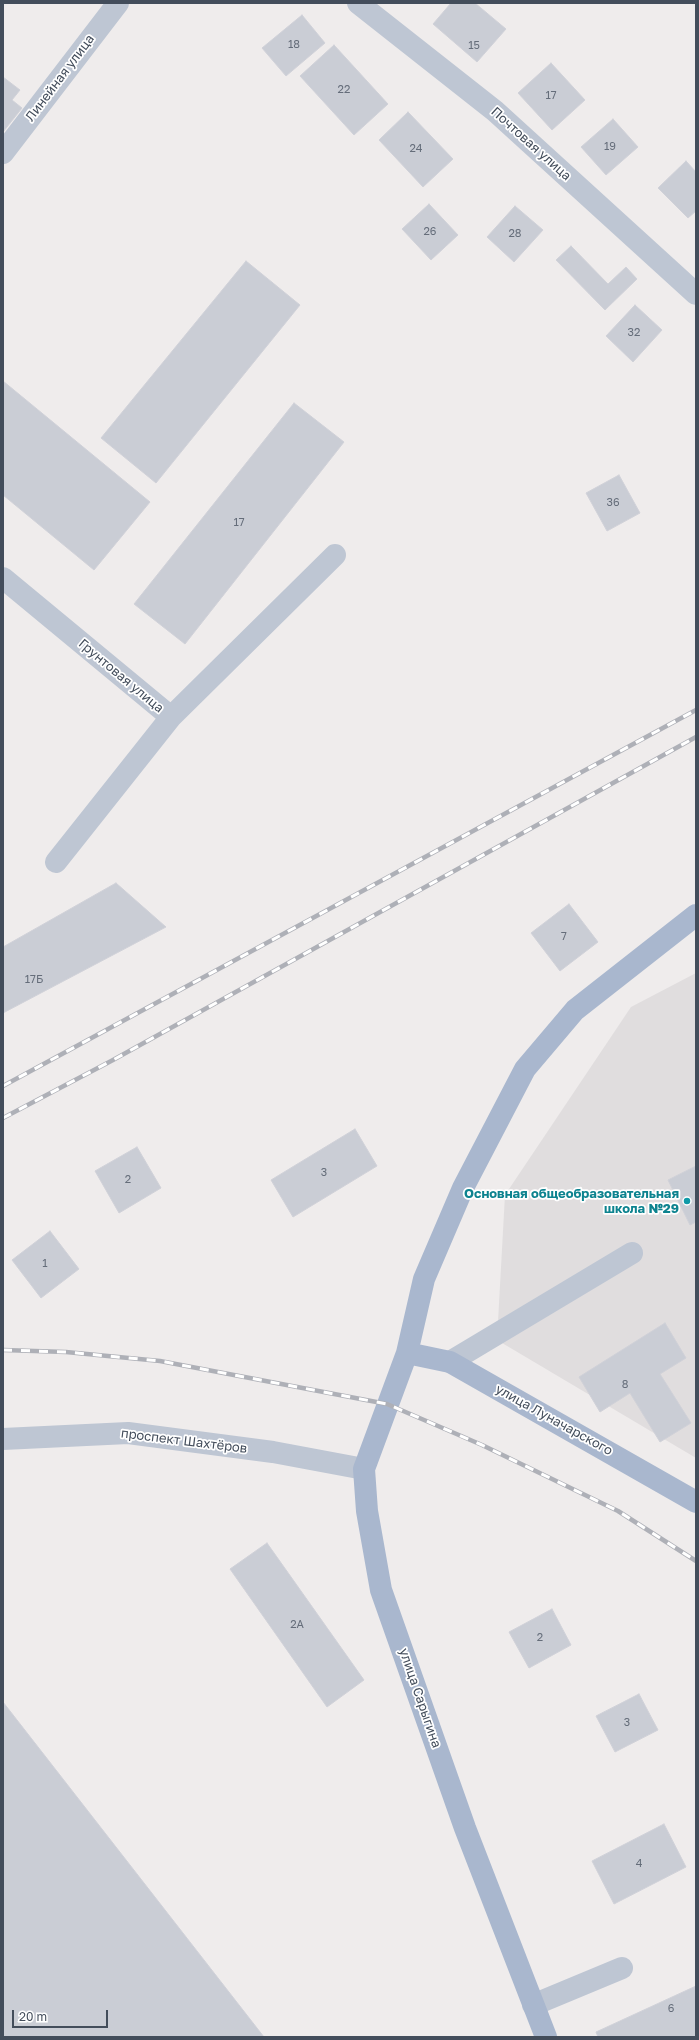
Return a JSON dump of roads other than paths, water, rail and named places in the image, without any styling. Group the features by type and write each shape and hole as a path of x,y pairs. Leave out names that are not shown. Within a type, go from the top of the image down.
{"main road":[{"name":"улица Сарыгина","path":"546,2037 465,1828 381,1590 367,1511 364,1469 407,1353 424,1279 463,1188 525,1069 575,1010 696,915"},
{"name":"улица Луначарского","path":"407,1353 450,1362 696,1502"}],"street":[{"name":"Линейная улица","path":"3,153 118,3"},
{"name":"Почтовая улица","path":"358,3 495,111 696,294"},
{"path":"171,717 335,555"},
{"name":"Грунтовая улица","path":"3,578 171,717 56,862"},
{"path":"450,1362 632,1252"},
{"name":"проспект Шахтёров","path":"3,1439 128,1433 272,1452 364,1469"},
{"path":"534,2005 622,1968"}],"railway":[{"path":"3,1086 696,710"},
{"path":"3,1118 113,1060 696,737"},
{"path":"3,1350 66,1352 160,1361 387,1404 482,1445 618,1511 696,1561"}],"place":[{"name":"Основная общеобразовательная школа №29","path":"687,1201"}]}
